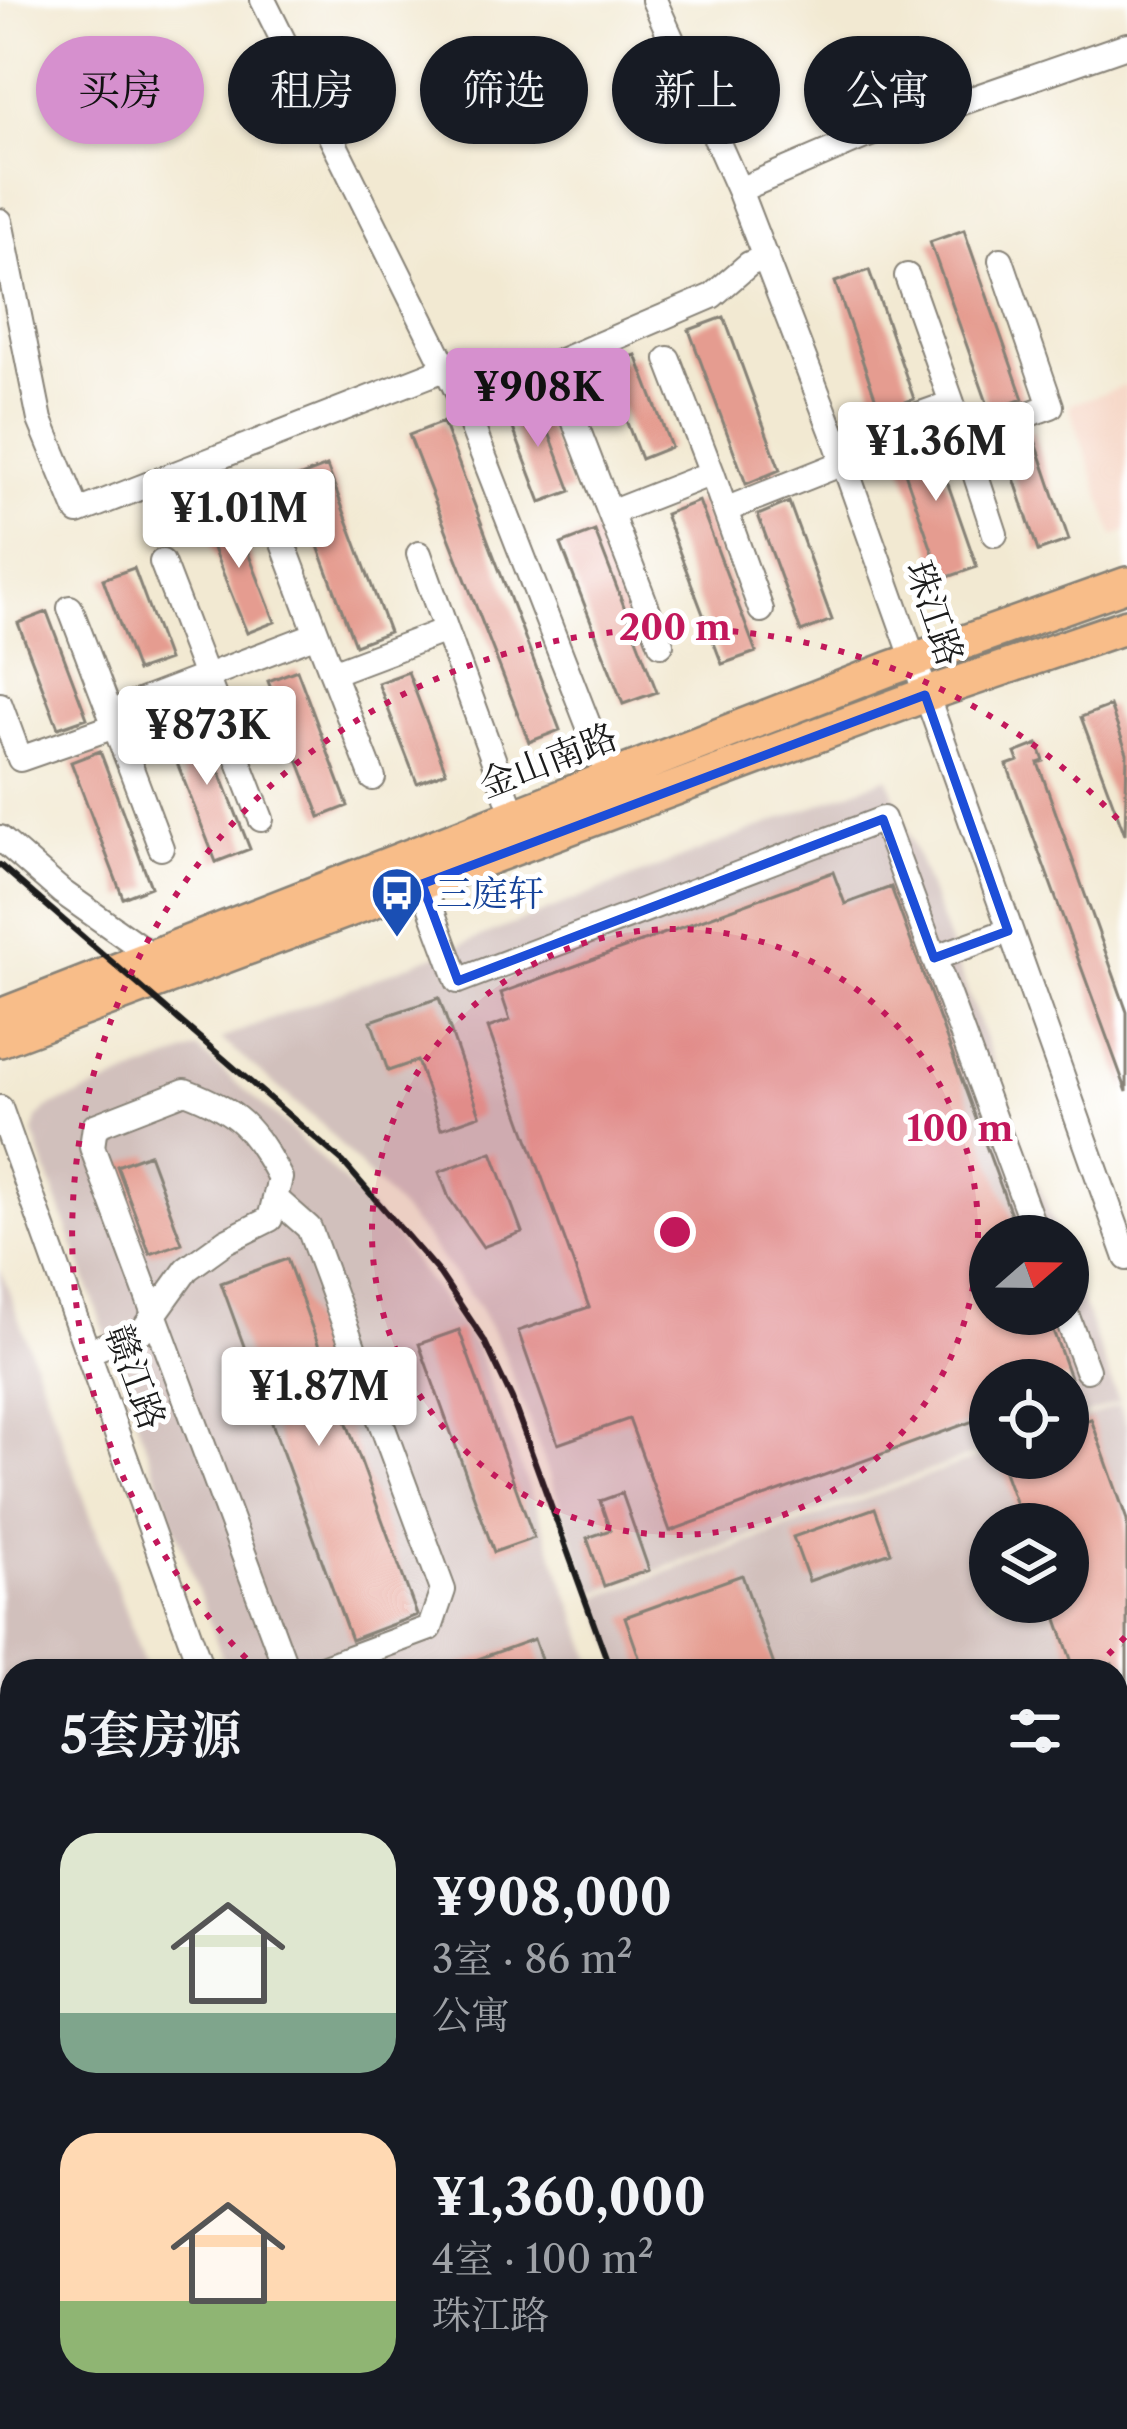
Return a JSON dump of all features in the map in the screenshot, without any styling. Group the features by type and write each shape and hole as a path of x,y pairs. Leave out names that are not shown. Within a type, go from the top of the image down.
{"main road":[{"name":"金山南路","path":"0,1016 913,661 1127,584"},
{"name":"金山南路","path":"0,1040 925,694 1127,626"}],"street":[{"path":"263,0 463,403 609,778"},
{"name":"珠江路","path":"654,0 766,256 1127,1258"},
{"path":"739,190 865,136 1127,45"},
{"path":"0,221 40,420 78,512 447,368"},
{"path":"463,403 712,296 749,264 766,256"},
{"path":"963,438 1051,406 1001,260"},
{"path":"908,276 995,534"},
{"path":"668,359 761,610"},
{"path":"567,402 661,644"},
{"path":"725,510 952,403"},
{"path":"610,513 712,473"},
{"path":"272,514 373,778"},
{"path":"419,554 514,816"},
{"path":"162,562 261,819"},
{"path":"70,608 161,848"},
{"path":"332,673 446,629"},
{"path":"0,705 20,760 206,677 317,634"},
{"path":"422,884 458,981 883,819 1029,1215"},
{"path":"0,838 62,892 154,957"},
{"path":"934,958 1008,931"},
{"path":"88,1352 143,1330 156,1312 188,1269 226,1241 270,1219 280,1178 263,1145 226,1106 185,1091 95,1126 92,1147 156,1312 283,1659"},
{"name":"赣江路","path":"0,1108 198,1659"},
{"path":"275,1198 309,1228 443,1590 430,1628 346,1659"}],"highlighted area":[{"path":"925,695 1008,931 934,958 883,819 458,981 422,884"}],"shaded area":[{"path":"1127,385 1127,531 1114,536 1069,405"},
{"path":"888,777 1050,1215 969,1215 969,1335 1089,1335 1089,1320 1119,1402 1089,1413 1089,1359 969,1359 969,1457 593,1594 504,1353 479,1308 424,1235 322,1125 221,1039"},
{"path":"197,1049 345,1183 396,1237 477,1348 593,1659 223,1659 33,1133 47,1108"},
{"path":"0,1267 143,1659 0,1659"},
{"path":"1119,1405 1127,1427 1127,1659 618,1659 596,1598 969,1461 969,1479 1089,1479 1089,1416"}],"building":[{"path":"964,230 1023,399 990,411 930,242"},
{"path":"869,270 914,399 880,411 835,282"},
{"path":"724,317 780,470 746,484 689,330"},
{"path":"636,355 671,447 641,459 605,366"},
{"path":"536,398 571,491 541,502 506,410"},
{"path":"443,422 560,730 529,742 409,435"},
{"path":"929,430 977,567 942,579 894,441"},
{"path":"1032,431 1069,540 1038,551 1002,442"},
{"path":"327,466 389,632 355,645 293,479"},
{"path":"699,501 756,652 722,664 665,514"},
{"path":"789,502 832,620 801,632 758,515"},
{"path":"231,509 275,622 247,633 202,521"},
{"path":"595,531 657,692 623,704 561,544"},
{"path":"134,568 168,660 137,671 103,579"},
{"path":"47,612 87,718 58,728 18,623"},
{"path":"297,670 348,806 320,817 268,681"},
{"path":"408,672 446,772 417,783 378,683"},
{"path":"1110,706 1127,753 1125,835 1081,717"},
{"path":"197,714 250,849 216,862 163,727"},
{"path":"1038,744 1044,761 1038,763 1127,1012 1127,1092 1007,765 1018,761 1015,753"},
{"path":"100,751 151,887 123,898 71,762"},
{"path":"833,872 845,904 891,887 1011,1215 969,1215 969,1335 1055,1335 1063,1359 969,1359 969,1423 670,1531 629,1419 558,1444 518,1331 589,1307 488,1028 510,1020 501,993"},
{"path":"439,998 480,1115 441,1129 417,1061 388,1071 371,1021"},
{"path":"492,1152 522,1232 483,1247 449,1198 439,1172"},
{"path":"149,1154 182,1243 150,1254 117,1166"},
{"path":"287,1259 417,1615 351,1640 221,1283"},
{"path":"459,1330 534,1538 494,1552 419,1344"},
{"path":"1091,1419 1127,1520 1127,1659 1071,1659 1058,1623 1089,1623 1089,1503 1015,1503 1007,1479 1089,1479"},
{"path":"622,1493 649,1570 604,1586 587,1538 610,1530 600,1501"},
{"path":"875,1508 891,1552 809,1581 793,1537"},
{"path":"742,1575 772,1659 640,1659 625,1617"},
{"path":"534,1639 541,1659 478,1659"}],"railway":[{"path":"0,865 343,1162 440,1274 484,1340 512,1399 607,1659"}],"place":[{"name":"三庭轩","path":"397,939"}]}
